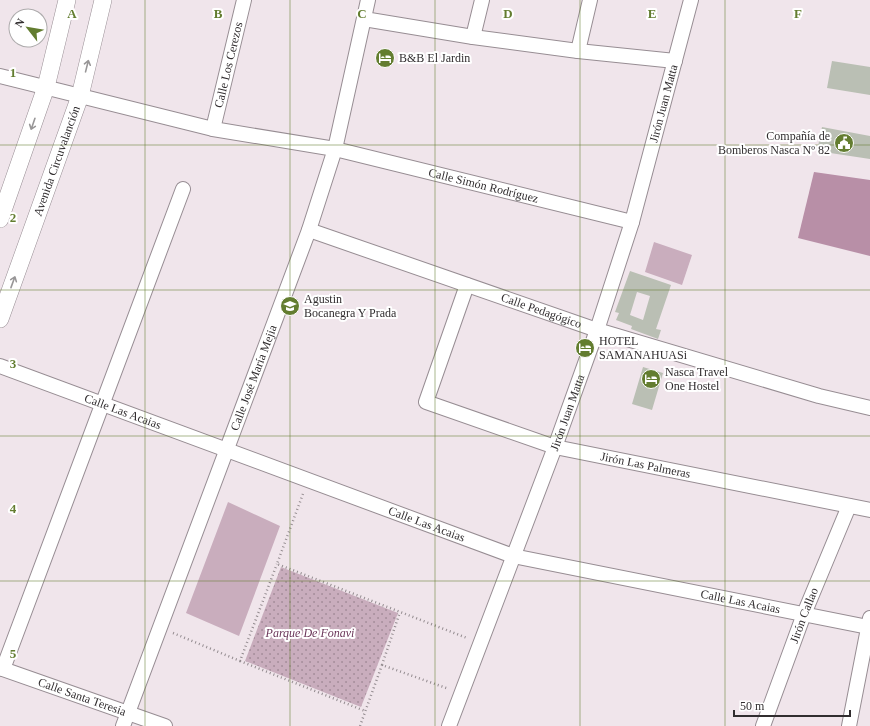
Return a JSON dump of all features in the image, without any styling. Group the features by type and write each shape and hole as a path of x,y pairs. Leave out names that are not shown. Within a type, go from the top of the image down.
{"street":[{"path":"0,219 46,87 67,0"},
{"name":"Avenida Circuvalanción","path":"0,319 80,96 103,0"},
{"name":"Calle Los Cerezos","path":"213,129 244,0"},
{"name":"Calle José María Mejia","path":"123,726 309,230 335,149 368,0"},
{"path":"473,37 482,0"},
{"path":"578,51 590,0"},
{"name":"Jirón Juan Matta","path":"449,726 597,330 632,222 691,0"},
{"path":"364,20 578,51 675,61"},
{"name":"Calle Simón Rodríguez","path":"0,76 213,129 335,149 632,222"},
{"path":"2,668 183,189"},
{"name":"Calle Pedagógico","path":"309,230 597,330 819,396 870,408"},
{"name":"Jirón Las Palmeras","path":"467,284 426,402 554,447 870,510"},
{"name":"Calle Las Acaias","path":"0,366 513,556 804,614 869,622"},
{"name":"Jirón Callao","path":"763,726 804,614 849,506"},
{"path":"849,726 869,622"},
{"name":"Calle Santa Teresia","path":"2,668 164,726"}],"path":[{"path":"240,661 309,480"},
{"path":"277,564 480,644"},
{"path":"360,726 400,612"},
{"path":"160,627 365,711"},
{"path":"382,665 461,694"}],"green space":[{"path":"654,242 692,255 682,285 645,272"},
{"path":"228,502 280,526 239,636 186,613"},
{"name":"Parque De Fonavi","path":"281,567 398,613 361,707 245,661"}],"shaded area":[{"path":"814,172 870,180 870,256 798,238"}],"building":[{"path":"832,61 870,67 870,95 827,88"},
{"name":"Compañía de Bomberos Nasca Nº 82","path":"822,127 870,136 870,159 817,151"},
{"path":"630,271 671,285 656,329 661,330 658,339 631,329 632,326 616,320 619,313 615,312","holes":["637,292 650,296 643,320 630,315"]},
{"path":"643,367 663,373 652,410 632,404"}],"place":[{"name":"B&B El Jardin","path":"385,58"},
{"name":"Compañía de Bomberos Nasca Nº 82","path":"844,143"},
{"name":"Agustin Bocanegra Y Prada","path":"290,306"},
{"name":"HOTEL SAMANAHUASi","path":"585,348"},
{"name":"Nasca Travel One Hostel","path":"651,379"}]}
